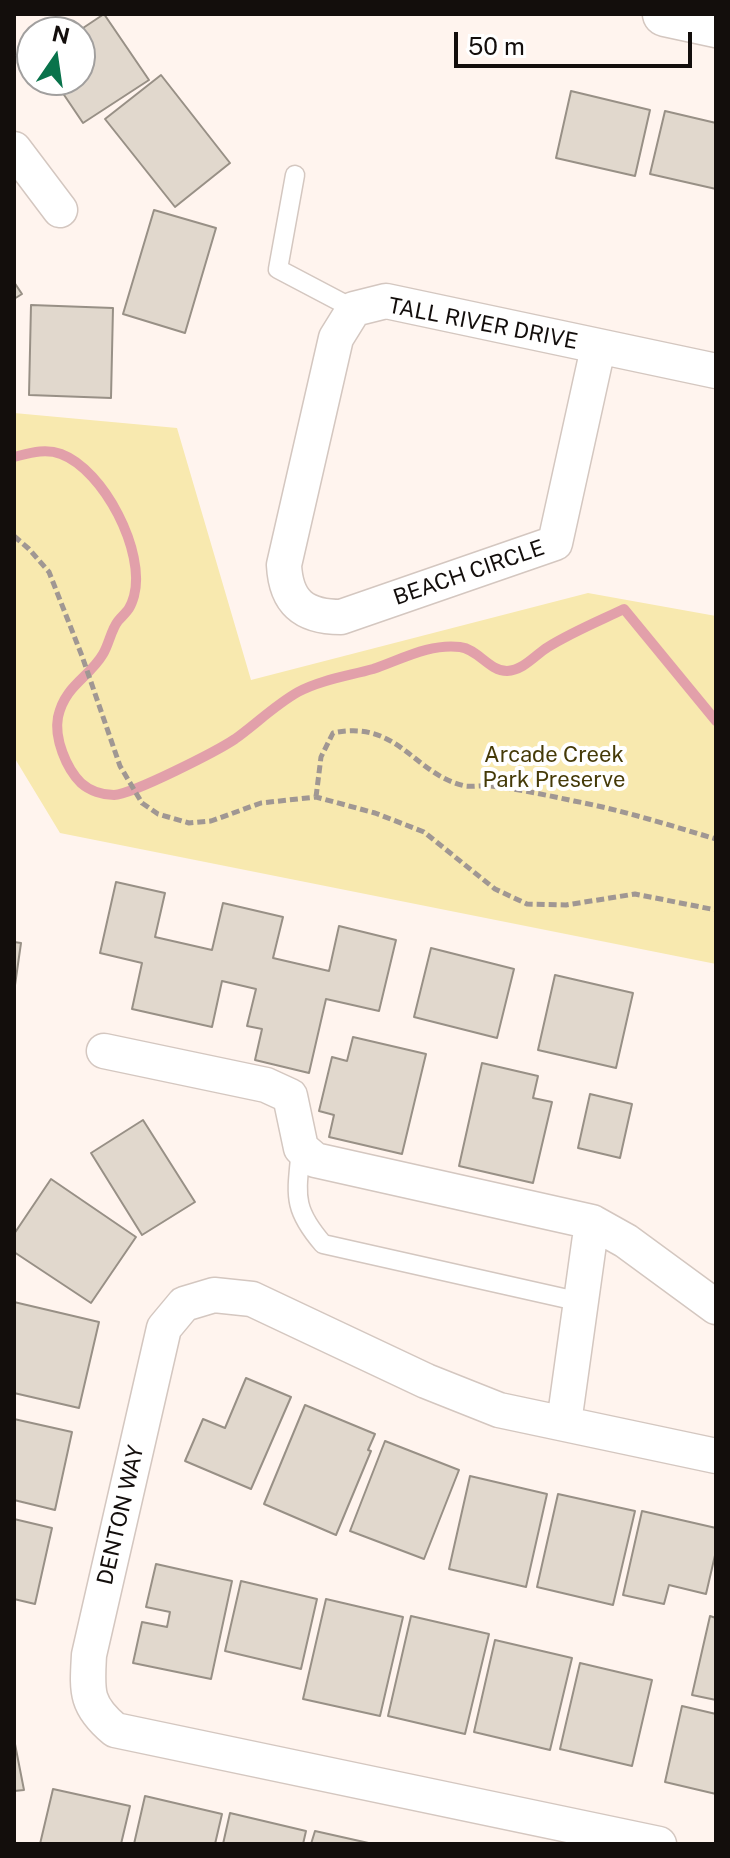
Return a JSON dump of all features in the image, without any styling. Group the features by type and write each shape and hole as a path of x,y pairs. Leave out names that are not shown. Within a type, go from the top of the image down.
{"street":[{"path":"665,14 716,25"},
{"path":"14,149 60,210"},
{"name":"TALL RIVER DRIVE","path":"354,309 386,301 716,371"},
{"name":"BEACH CIRCLE","path":"354,309 336,338 284,565 285,583 295,601 305,610 322,617 341,617 555,543 598,348"},
{"path":"104,1051 266,1085 290,1096 301,1148 315,1160 592,1222 626,1241 716,1307"},
{"path":"564,1423 592,1222"},
{"name":"DENTON WAY","path":"659,1844 115,1730 97,1715 87,1691 89,1655 164,1328 184,1304 214,1295 252,1299 426,1381 499,1410 716,1456"}],"lane":[{"path":"295,175 278,269 354,309"},
{"path":"301,1148 296,1198 305,1223 323,1244 581,1302"}],"path":[{"path":"14,536 49,572 120,766 142,803 158,814 189,823 211,821 261,803 316,797 375,813 424,832 495,889 527,904 566,905 635,894 716,910"},
{"path":"316,797 321,757 333,733 350,729 373,732 465,786 488,786 576,801 716,839"}],"green space":[{"name":"Arcade Creek Park Preserve","path":"14,413 177,428 251,680 588,593 716,616 716,964 60,833 14,757"}],"building":[{"path":"104,14 149,80 83,123 65,96 96,96 96,19"},
{"path":"161,75 230,163 175,207 105,119"},
{"path":"571,91 650,110 635,176 556,158"},
{"path":"665,111 716,123 716,189 650,174"},
{"path":"154,210 216,228 185,333 123,314"},
{"path":"14,282 22,294 14,299"},
{"path":"31,305 113,308 111,398 29,395"},
{"path":"116,882 165,893 155,937 212,950 223,903 283,917 273,958 329,971 339,926 396,940 379,1011 326,999 309,1073 255,1060 262,1029 247,1026 256,989 222,981 212,1027 132,1009 142,963 100,953"},
{"path":"14,942 21,943 14,992"},
{"path":"431,948 514,969 497,1038 414,1017"},
{"path":"555,975 633,993 616,1068 538,1050"},
{"path":"353,1037 426,1054 402,1154 329,1137 334,1115 319,1111 332,1057 347,1061"},
{"path":"482,1063 538,1076 533,1098 552,1102 533,1183 459,1166"},
{"path":"590,1094 632,1104 620,1158 578,1148"},
{"path":"143,1120 195,1202 142,1235 91,1153"},
{"path":"51,1179 136,1237 91,1303 14,1252 14,1234"},
{"path":"14,1302 99,1322 79,1408 14,1393"},
{"path":"246,1378 291,1397 251,1489 185,1461 203,1419 225,1428"},
{"path":"305,1405 375,1434 336,1535 264,1504"},
{"path":"14,1419 72,1432 55,1510 14,1500"},
{"path":"385,1441 459,1470 424,1559 350,1531"},
{"path":"470,1476 547,1494 526,1587 449,1569"},
{"path":"558,1494 635,1511 613,1605 537,1587"},
{"path":"642,1511 716,1528 716,1551 706,1594 669,1585 664,1604 623,1595"},
{"path":"14,1519 52,1528 35,1604 14,1599"},
{"path":"156,1564 232,1581 211,1679 133,1663 142,1622 167,1627 170,1612 146,1607"},
{"path":"241,1581 317,1599 301,1669 225,1651"},
{"path":"326,1599 403,1617 380,1716 303,1699"},
{"path":"411,1616 489,1634 465,1734 388,1716"},
{"path":"710,1616 716,1618 716,1700 692,1695"},
{"path":"495,1640 572,1658 550,1750 474,1732"},
{"path":"580,1663 652,1680 632,1766 560,1749"},
{"path":"682,1706 716,1714 716,1794 665,1782"},
{"path":"14,1739 24,1790 14,1791"},
{"path":"53,1789 130,1806 121,1844 40,1844"},
{"path":"145,1796 222,1814 215,1844 134,1844"},
{"path":"230,1813 306,1831 303,1844 223,1844"},
{"path":"315,1831 373,1844 311,1844"}],"waterway":[{"path":"14,457 49,451 77,463 106,494 128,536 134,558 136,578 131,604 97,662 66,697 58,717 58,734 66,761 81,783 97,792 124,793 175,771 235,739 290,697 315,684 373,669 426,650 449,646 466,649 495,668 513,670 557,642 624,609 716,721"}]}
